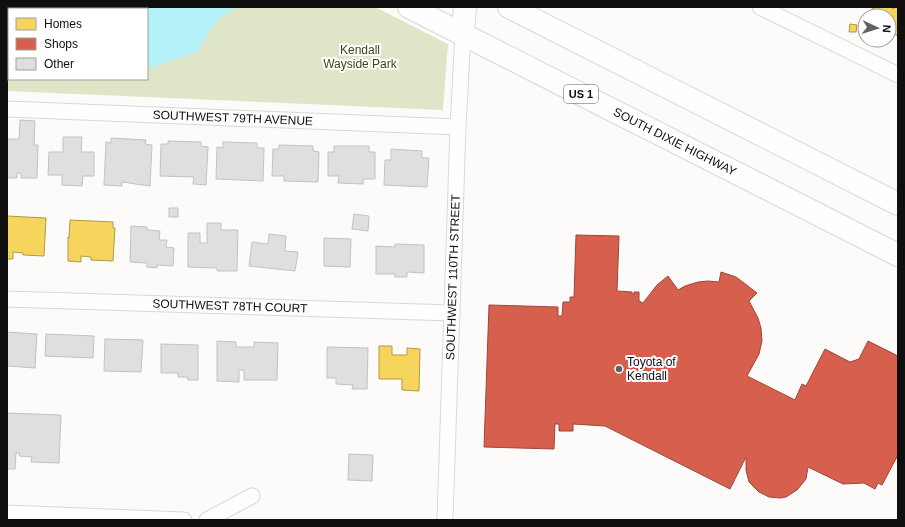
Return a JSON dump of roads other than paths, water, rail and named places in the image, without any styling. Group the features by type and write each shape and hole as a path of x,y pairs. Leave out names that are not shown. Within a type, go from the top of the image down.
{"highway":[{"name":"SOUTH DIXIE HIGHWAY","path":"409,7 898,255"},
{"path":"463,34 465,7"},
{"path":"509,7 898,204"}],"street":[{"path":"760,7 898,75"},
{"name":"SOUTHWEST 110TH STREET","path":"445,520 458,127 463,34"},
{"name":"SOUTHWEST 79TH AVENUE","path":"7,109 458,127"},
{"name":"SOUTHWEST 78TH COURT","path":"7,298 452,314"},
{"path":"207,520 252,496"},
{"path":"7,513 184,520"}],"water":[{"path":"237,7 218,21 206,37 199,51 156,66 148,67 148,8 130,8"}],"place":[{"name":"Toyota of Kendall","path":"619,369"}],"park label":[{"name":"Kendall Wayside Park","path":"360,57"}]}
